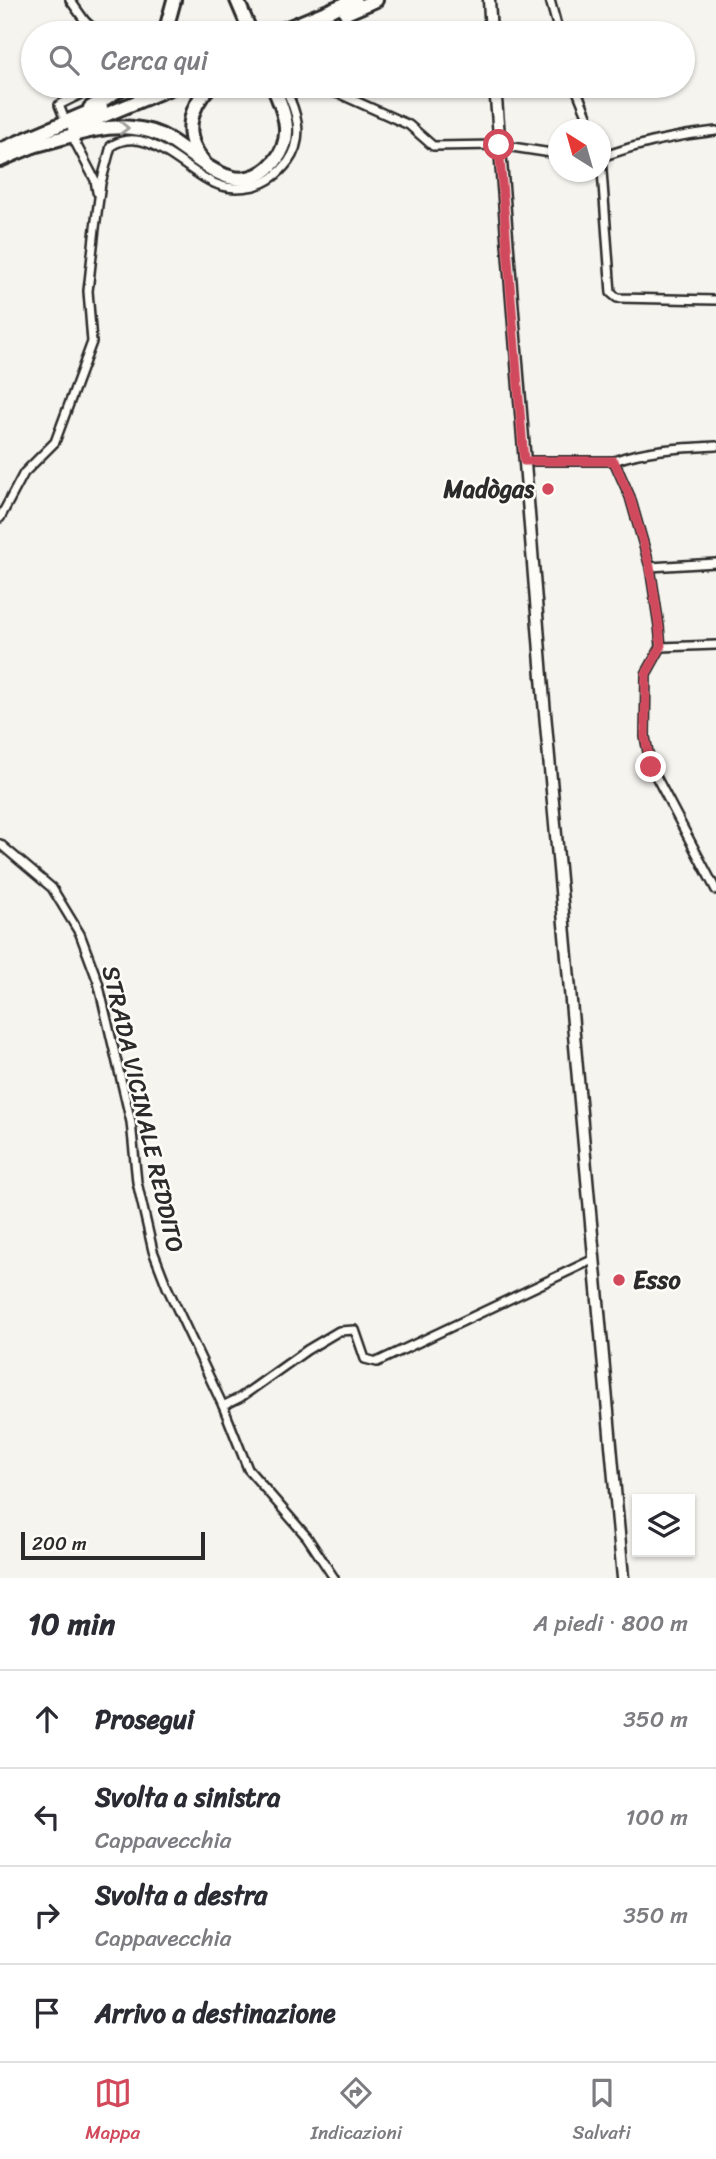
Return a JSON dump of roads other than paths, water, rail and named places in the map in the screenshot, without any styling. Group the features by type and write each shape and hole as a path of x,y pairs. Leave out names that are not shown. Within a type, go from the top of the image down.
{"highway":[{"path":"168,21 174,0"},
{"path":"237,0 246,21"},
{"path":"304,21 355,0"},
{"path":"326,21 376,0"},
{"path":"44,131 107,98"},
{"path":"0,149 124,98"},
{"path":"0,160 147,98"},
{"path":"201,98 196,105 190,128 194,149 214,171"},
{"path":"33,146 90,131 133,128 167,138 214,171 234,177 251,176 266,169 277,158 285,140 287,126 277,98"}],"main road":[{"path":"489,0 490,21"},
{"path":"496,98 524,461 623,1578"}],"street":[{"path":"70,0 85,21"},
{"path":"550,0 556,21"},
{"path":"63,114 59,105 73,98"},
{"path":"0,518 24,473 55,442 92,342 88,292 98,197 111,146 128,140 157,147 206,179 224,187 255,186 275,177 292,157 298,133 290,98"},
{"path":"349,98 409,125 433,146 499,145 548,152"},
{"path":"580,98 588,119"},
{"path":"611,154 681,136 716,131"},
{"path":"75,142 95,180 98,197"},
{"path":"603,182 611,293 617,298 716,300"},
{"path":"524,461 614,461 629,455 716,446"},
{"path":"614,461 630,497 650,567 661,647 646,674 645,737 651,767 716,890"},
{"path":"650,567 716,564"},
{"path":"661,647 716,645"},
{"name":"STRADA VICINALE REDDITO","path":"0,844 52,888 80,934 98,982 131,1122 137,1182 153,1251 167,1287 223,1406 248,1469 307,1537 334,1578"},
{"path":"223,1406 242,1397 307,1350 339,1331 355,1330 365,1359 377,1362 594,1259"}],"place":[{"name":"Madògas","path":"548,489"},
{"name":"Esso","path":"619,1280"}]}
